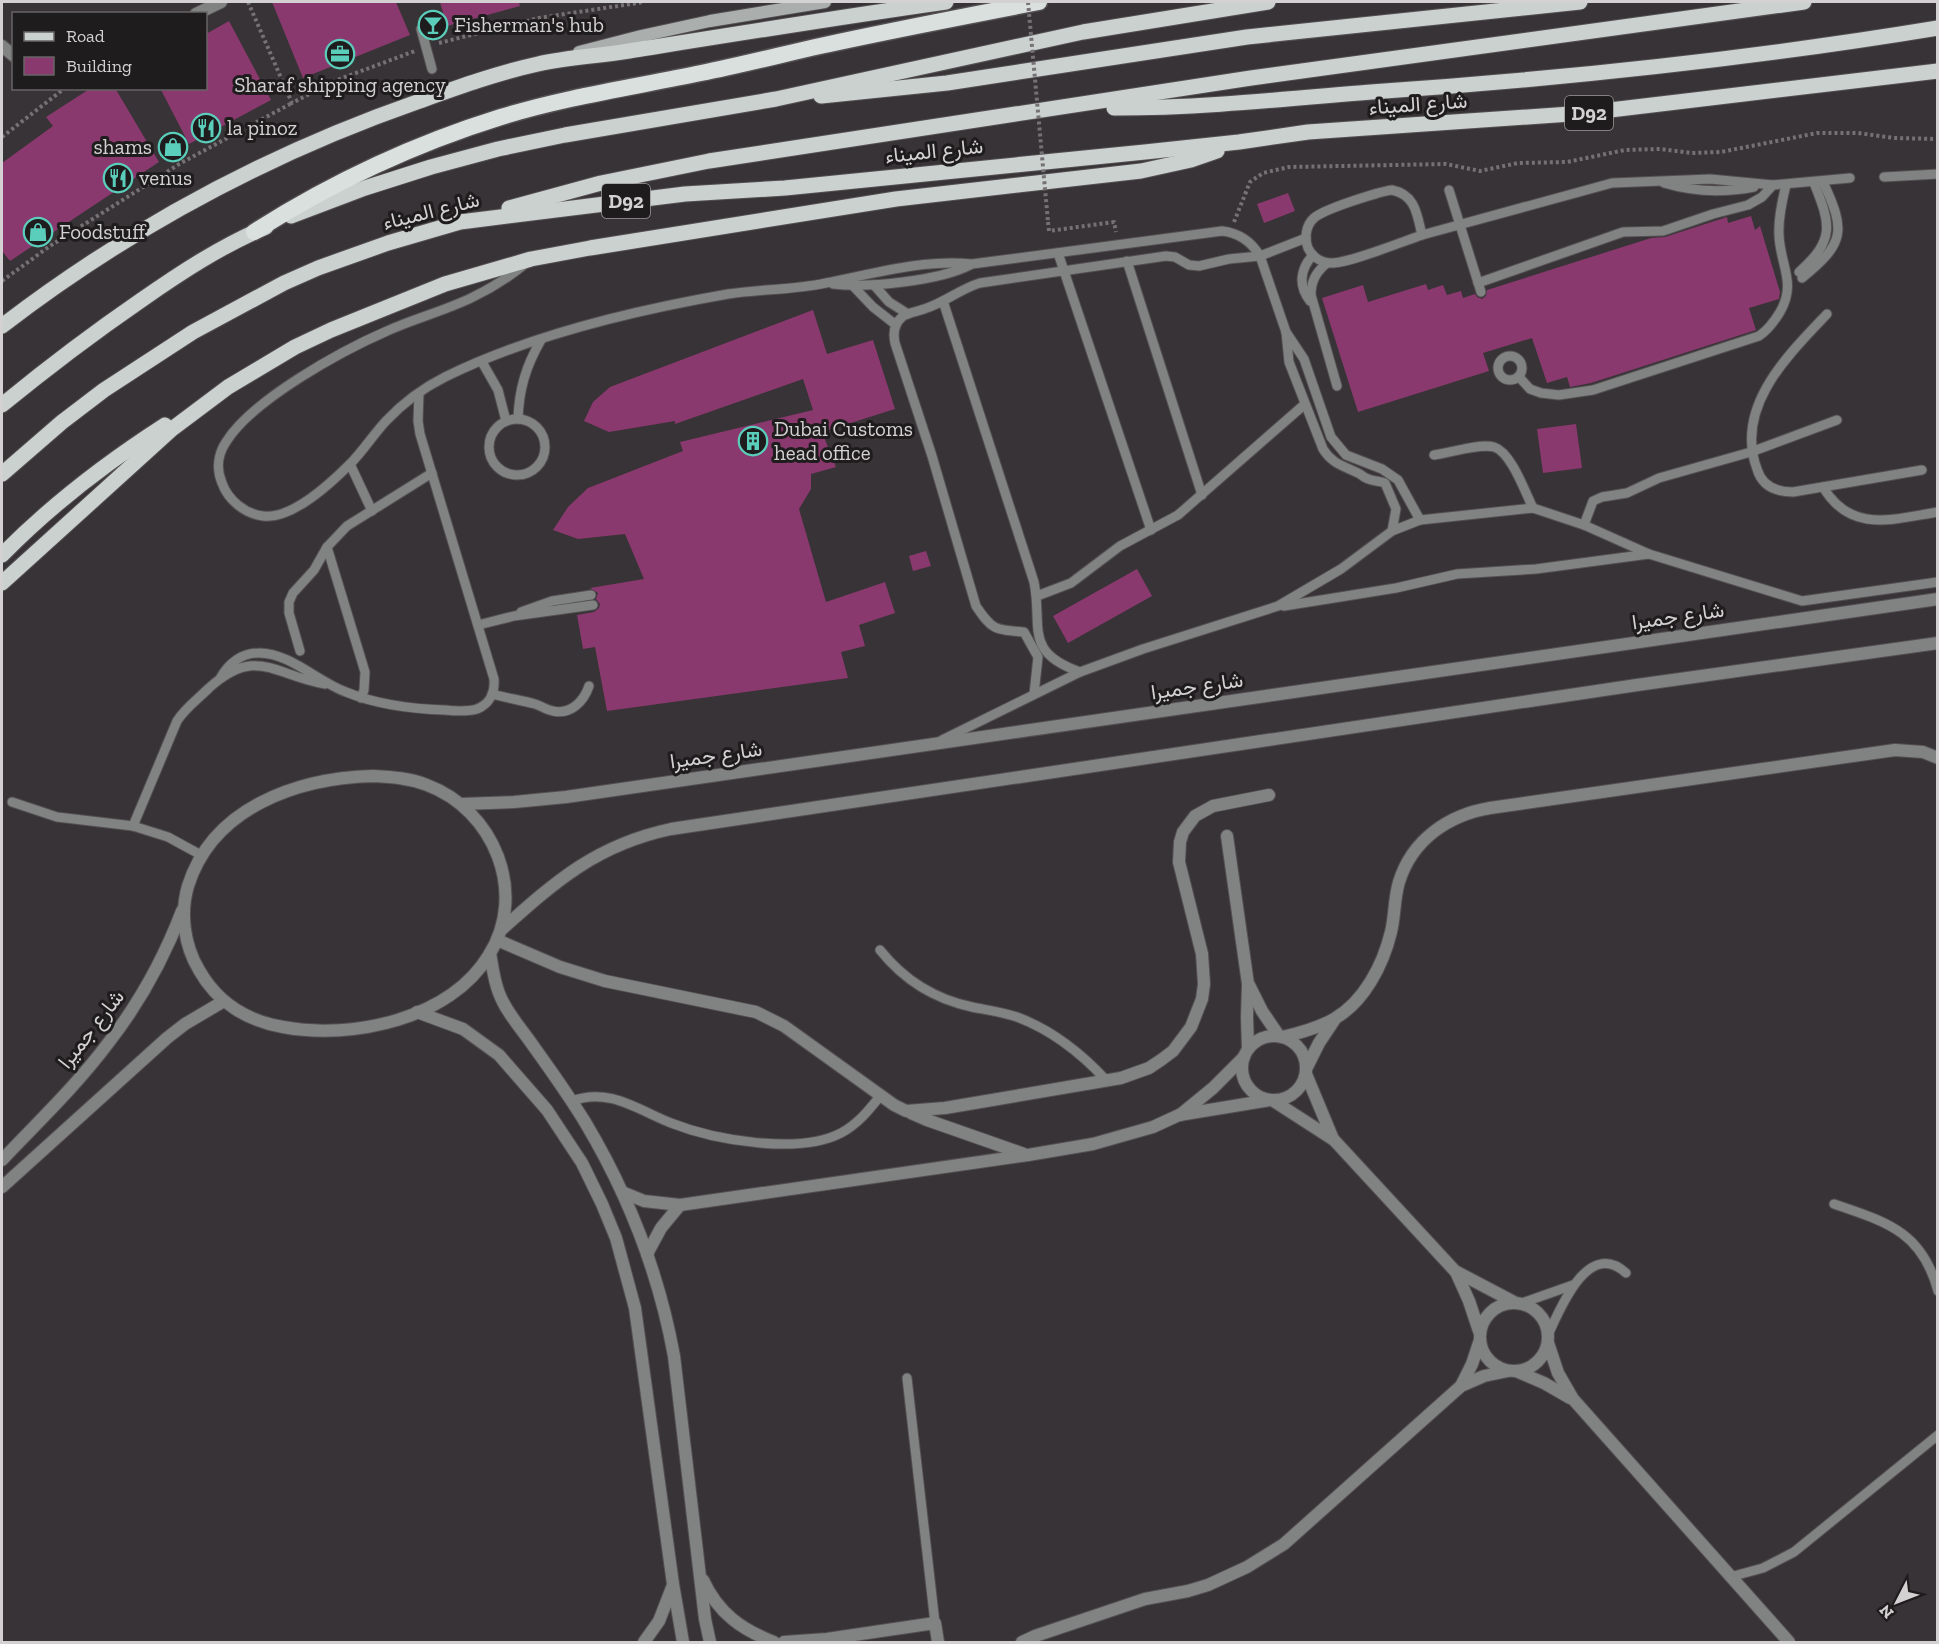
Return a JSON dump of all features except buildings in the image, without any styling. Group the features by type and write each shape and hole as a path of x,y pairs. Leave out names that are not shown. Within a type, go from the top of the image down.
{"highway":[{"path":"254,232 325,191 388,160 463,129 501,117 630,86 1039,2"}],"main road":[{"path":"2,326 68,278 124,242 227,183 278,158 394,110 539,63 641,36 710,21 825,2"},
{"path":"539,63 612,54 946,2"},
{"name":"شارع الميناء","path":"2,405 69,352 157,289 213,253 254,232 365,188 431,167 565,135 776,99 1083,32 1268,2"},
{"path":"776,99 904,89 1247,37 1580,2"},
{"path":"460,222 601,183 709,161 1251,78 1804,2"},
{"path":"1069,107 1142,107 1255,102 1629,70 1807,48 1938,28"},
{"name":"شارع الميناء","path":"2,474 62,422 104,390 194,332 284,283 318,268 379,245 460,222 666,196 785,188 1339,130 1425,126 1585,113 1938,71"},
{"path":"2,583 155,444 200,407 261,366 331,330 444,285 531,259 797,213 896,199 1141,171 1191,160 1239,142"},
{"path":"2,555 45,514 103,466 166,425 200,407"}],"street":[{"path":"209,4 221,2"},
{"name":"شارع جميرا","path":"461,804 540,800 1938,599"},
{"path":"499,935 567,873 586,861 627,841 670,829 1682,678 1938,643"},
{"path":"622,1192 633,1198 656,1204 680,1205 1093,1144 1153,1127 1179,1116 1280,1100 1294,1093 1304,1081 1306,1071 1319,1043 1335,1018 1361,994 1380,964 1391,930 1399,882 1412,854 1433,831 1460,815 1490,808 1894,750 1923,752 1938,758"},
{"path":"373,776 411,780 446,794 461,804 481,824 500,861 505,883 499,935 482,966 463,986 436,1004 396,1020 352,1030 307,1030 267,1024 250,1018 224,1001 204,978 190,950 186,935 184,904 193,870 201,855 222,831 249,809 285,791 324,780 373,776"},
{"path":"906,1111 945,1108 1106,1080 1135,1074 1161,1060 1183,1039 1191,1027 1200,1006 1204,984 1202,954 1179,862 1183,832 1195,816 1204,810 1269,795"},
{"path":"1227,836 1248,984 1246,1054 1243,1074 1245,1082 1256,1094 1271,1100 1334,1140 1455,1271 1469,1301 1481,1348 1494,1365 1544,1383 1573,1399"},
{"name":"شارع جميرا","path":"2,1161 88,1068 128,1018 160,963 184,904"},
{"path":"499,935 528,954 582,975 756,1012 784,1026 906,1111 1028,1155"},
{"path":"490,953 494,979 503,1002 572,1101 622,1192 647,1254 667,1319 674,1356 710,1642"},
{"path":"1248,984 1262,1011 1281,1037 1297,1045 1302,1052 1306,1071 1334,1140"},
{"path":"2,1187 167,1038 194,1018 224,1001"},
{"path":"417,1012 463,1029 499,1055 547,1110 582,1163 602,1204 616,1238 635,1308 673,1584 684,1642"},
{"path":"1179,1116 1213,1088 1262,1039 1281,1037 1309,1029 1335,1018"},
{"path":"647,1254 661,1228 680,1205"},
{"path":"1455,1271 1538,1311 1547,1326 1548,1339 1558,1372 1573,1399 1789,1642"},
{"path":"1461,1386 1472,1364 1482,1324 1491,1310 1505,1303 1518,1302"},
{"path":"1022,1642 1145,1599 1208,1585 1247,1567 1284,1544 1461,1386 1484,1377 1529,1367 1536,1363 1546,1351 1548,1339"},
{"path":"700,1572 708,1591 720,1608 736,1624 754,1635 774,1642"},
{"path":"644,1642 660,1621 673,1584"},
{"path":"784,1642 827,1639 935,1623 938,1642"}],"lane":[{"path":"421,29 432,69"},
{"path":"1884,177 1938,174"},
{"path":"1422,235 1412,202 1404,194 1392,190 1320,214 1309,224 1306,238 1307,246 1313,255 1327,263 1338,263 1422,235 1612,183 1659,182 1692,190 1709,191 1850,178"},
{"path":"1800,275 1821,249 1827,232 1826,215 1818,182"},
{"path":"1449,190 1479,288 1623,232 1663,231 1748,205 1762,197 1773,185"},
{"path":"1519,377 1525,386 1540,393 1558,395 1593,390 1764,333 1784,306 1789,291 1779,233 1780,213 1786,185"},
{"path":"531,259 486,291 386,331 287,387 245,420 226,443 219,462 222,484 227,494 244,509 265,516 287,513 297,508 350,464 385,422 419,393 446,377 482,362 541,340 616,318 693,300 825,283 927,264 972,264 1213,232 1230,232 1251,243 1260,256 1286,332 1289,362 1317,436 1331,460 1367,479 1385,483 1396,508 1392,531"},
{"path":"1036,627 1024,632 997,630 976,606 932,456 895,343 896,325 908,314 943,302 963,289 980,284 1166,256 1175,257 1188,265 1199,266 1229,259 1260,256 1306,238"},
{"path":"1058,253 1151,530"},
{"path":"1312,303 1304,292 1302,279 1305,266 1313,255"},
{"path":"1127,261 1202,495"},
{"path":"1327,263 1312,282 1312,303 1337,386"},
{"path":"825,283 853,286 874,285 938,276 972,264"},
{"path":"874,285 889,302 908,314"},
{"path":"853,286 873,307 896,325"},
{"path":"943,302 1037,596 1036,627 1039,640 1048,654 1062,665 1080,672"},
{"path":"1827,314 1784,359 1772,376 1756,412 1751,452 1759,475 1770,487 1793,492 1922,470"},
{"path":"1286,332 1304,358 1331,437 1341,450 1352,458 1382,469 1398,480 1420,520"},
{"path":"518,419 521,386 541,340"},
{"path":"1498,348 1501,359"},
{"path":"1507,355 1519,359 1522,372 1519,377 1506,380 1501,376 1498,364 1501,359 1507,355"},
{"path":"482,362 498,390 506,421"},
{"path":"133,825 177,721 230,665 243,656 265,653 299,666 327,684 361,698 400,707 460,711 476,709 482,706 492,694 494,679 420,434 419,393"},
{"path":"1037,596 1071,583 1120,546 1178,515 1305,404"},
{"path":"526,420 540,431 545,447 540,464 526,474 509,474 494,465 490,457 489,440 498,425 506,421 526,420"},
{"path":"1584,525 1593,501 1602,497 1627,493 1659,478 1751,452 1837,420"},
{"path":"1434,455 1488,447 1502,451 1511,463 1533,508"},
{"path":"350,464 372,511"},
{"path":"300,651 289,613 289,602 293,593 314,570 327,547 340,532 432,473"},
{"path":"1823,487 1834,503 1842,509 1868,520 1888,520 1938,512"},
{"path":"1278,606 1341,569 1392,531 1420,520 1533,508 1584,525 1649,554 1802,601 1938,582"},
{"path":"327,547 365,672 361,698"},
{"path":"934,744 1080,672 1175,638 1278,606 1396,588 1456,574 1536,569 1649,554"},
{"path":"478,625 592,600"},
{"path":"1024,632 1038,657 1034,694"},
{"path":"492,694 561,712 569,710 582,701 589,686"},
{"path":"12,802 57,817 133,825 168,837 201,855"},
{"path":"880,950 908,978 941,998 1018,1018 1051,1033 1080,1054 1106,1080"},
{"path":"572,1101 592,1095 614,1098 674,1124 700,1132 754,1142 798,1144 826,1139 846,1130 863,1117 881,1095"},
{"path":"1834,1204 1890,1225 1911,1239 1926,1259 1938,1291"},
{"path":"1548,1339 1573,1285 1590,1269 1602,1264 1615,1265 1626,1273"},
{"path":"1518,1302 1573,1285"},
{"path":"907,1378 935,1623"},
{"path":"1730,1577 1763,1568 1794,1552 1938,1435"}],"path":[{"path":"1028,2 1049,231 1114,222"},
{"path":"2,137 62,90"},
{"path":"2,281 50,246 181,163 292,103"},
{"path":"1230,232 1250,182 1263,173 1289,167 1446,164 1480,171 1518,162 1567,162 1625,150 1721,152 1817,133 1858,133 1910,140 1938,139"}],"place":[{"name":"Fisherman's hub","path":"433,25"},
{"name":"Sharaf shipping agency","path":"340,54"},
{"name":"la pinoz","path":"206,128"},
{"name":"shams","path":"173,147"},
{"name":"venus","path":"118,178"},
{"name":"Foodstuff","path":"38,232"},
{"name":"Dubai Customs head office","path":"753,441"}]}
